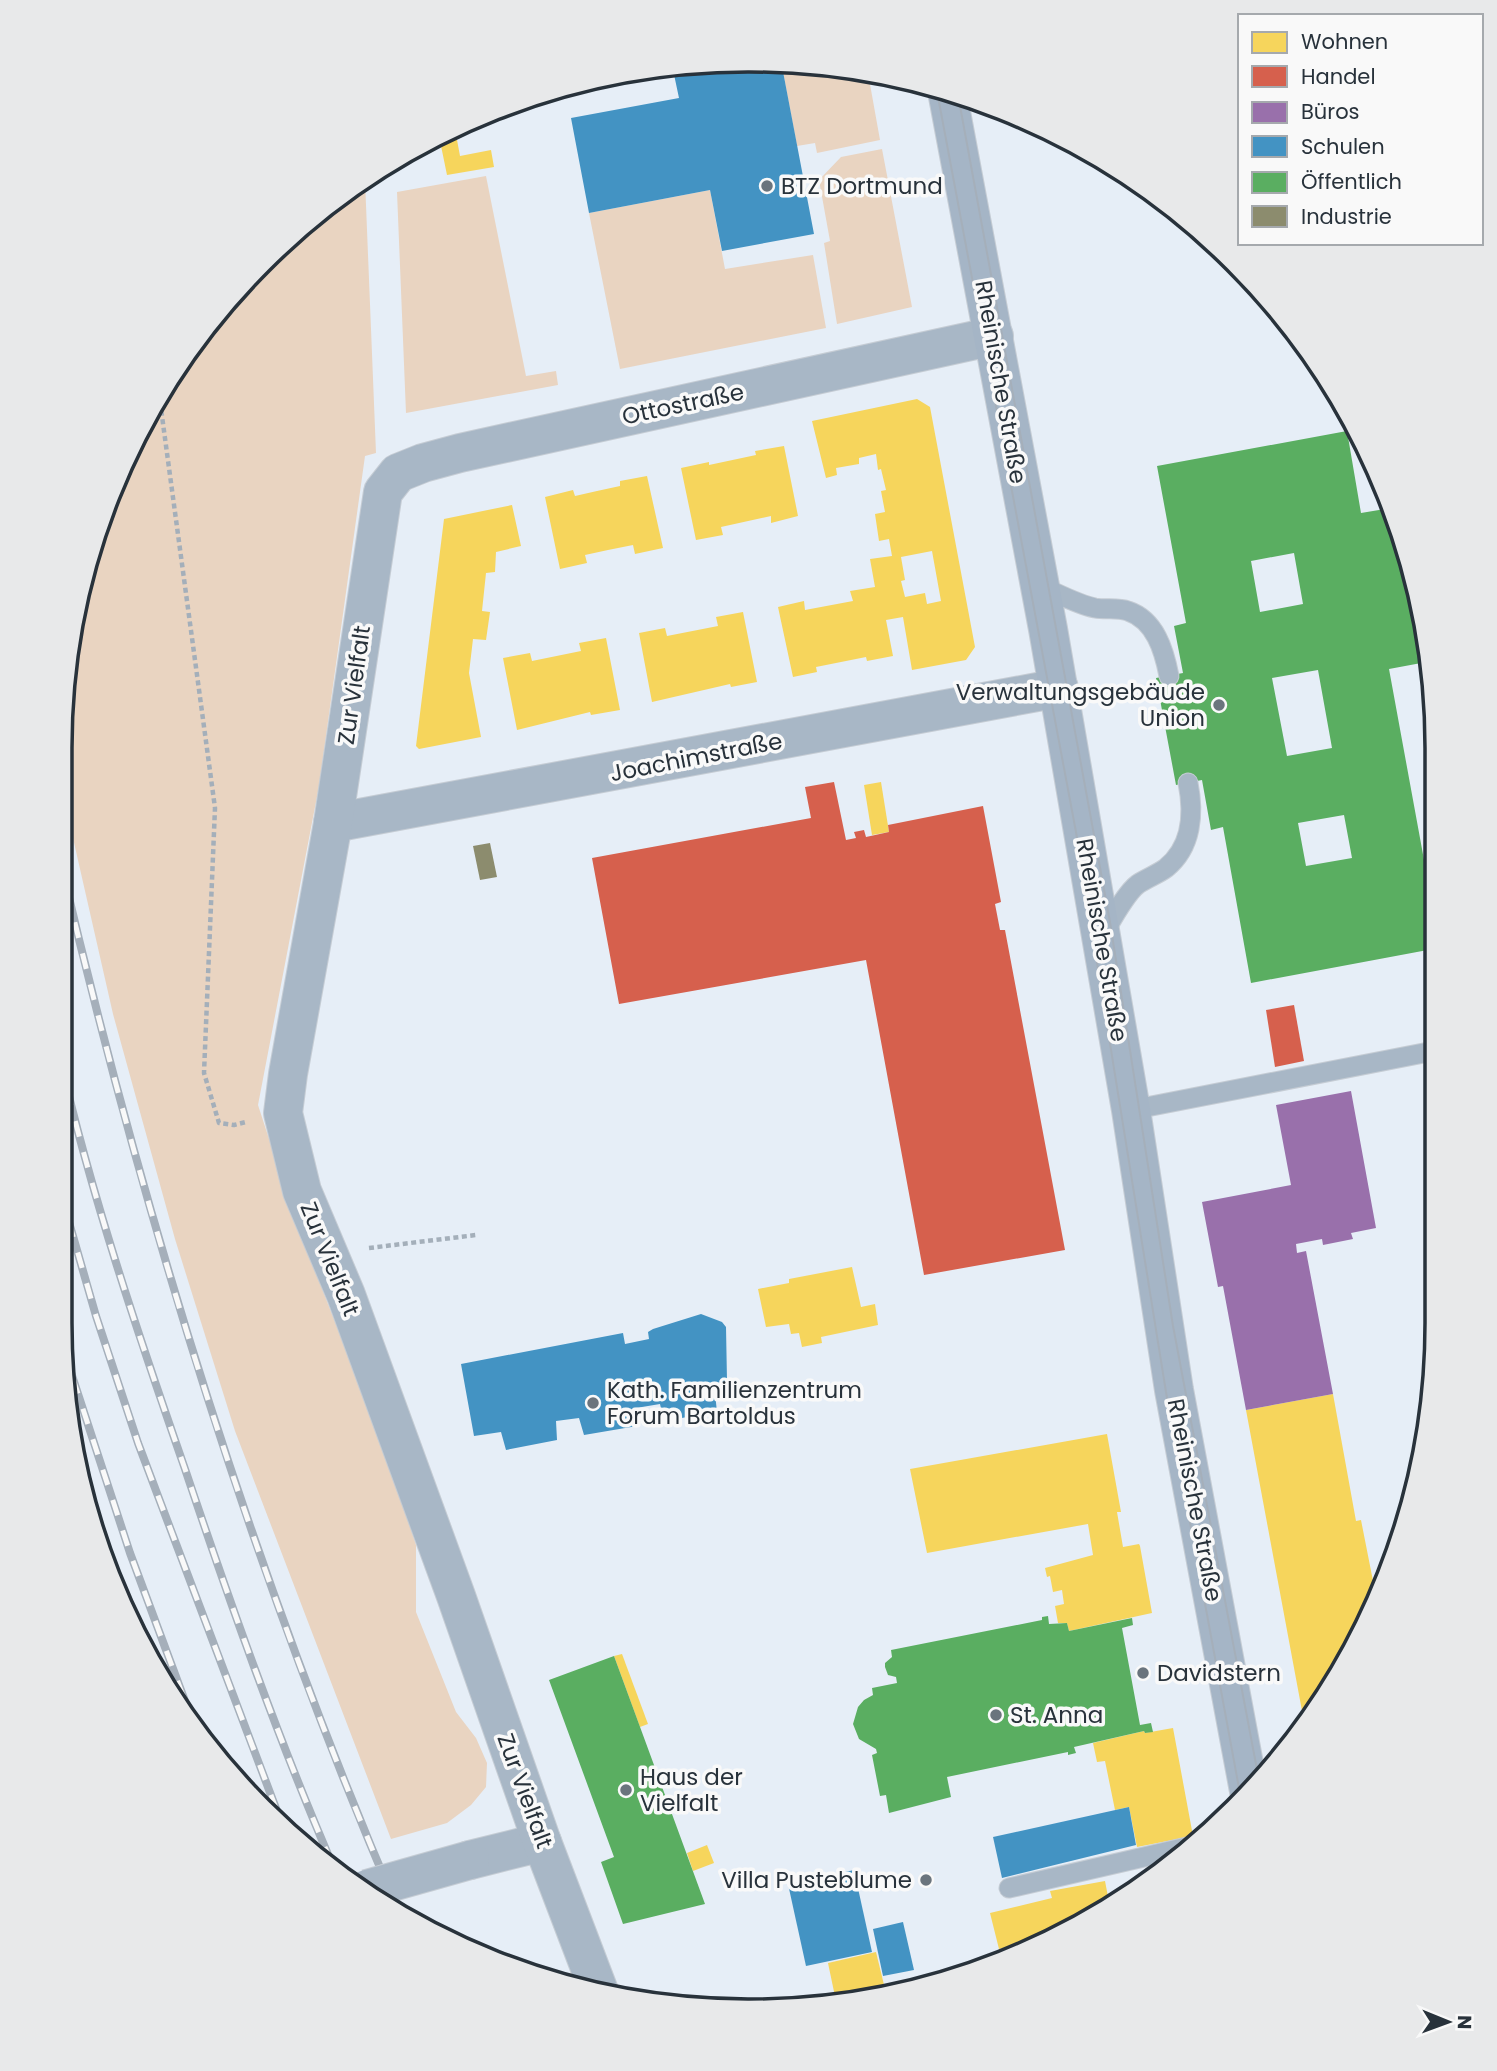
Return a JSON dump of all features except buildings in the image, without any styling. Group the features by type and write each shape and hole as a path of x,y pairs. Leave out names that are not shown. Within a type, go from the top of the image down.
{"main road":[{"name":"Rheinische Straße","path":"949,103 1059,688 1131,1110 1174,1390 1247,1780"}],"street":[{"name":"Ottostraße","path":"383,492 398,473 460,453 994,336"},
{"name":"Zur Vielfalt","path":"383,492 334,824 283,1113 302,1191 351,1308 542,1842 595,1981"},
{"name":"Joachimstraße","path":"334,824 1059,688"},
{"path":"375,1887 542,1842"}],"lane":[{"path":"1040,586 1098,608 1128,611 1142,619 1155,634 1165,653 1169,676"},
{"path":"1102,937 1136,885 1165,869 1185,846 1191,816 1188,783"},
{"path":"1131,1110 1425,1053"},
{"path":"1009,1888 1170,1851"}],"path":[{"path":"161,411 215,808 204,1073 219,1123 234,1125 283,1113"},
{"path":"378,1247 476,1235"}],"shaded area":[{"path":"783,73 870,83 880,140 817,153 815,143 797,146"},
{"path":"882,149 912,307 837,324 824,243 830,241 819,180 841,157"},
{"path":"486,176 526,376 556,371 558,385 406,413 397,192"},
{"path":"710,190 725,269 813,255 826,328 620,369 589,213"},
{"path":"365,191 376,453 365,456 319,786 258,1105 296,1222 383,1445 416,1545 416,1612 456,1712 476,1738 487,1763 486,1787 471,1805 447,1823 391,1839 235,1431 175,1239 113,1014 72,834 73,704 85,616 95,573 123,490 162,410 186,373 240,302 270,270 302,240"}],"tram line":[{"path":"939,99 1076,832 1166,1392 1239,1788"},
{"path":"960,106 1110,922 1173,1326 1257,1769"}],"railway":[{"path":"72,909 128,1128 165,1261 206,1392 295,1653 393,1898"},
{"path":"72,1107 101,1214 150,1368 255,1669 327,1851"},
{"path":"72,1233 138,1443 275,1806"},
{"path":"75,1385 130,1553 181,1690"}],"place":[{"name":"BTZ Dortmund","path":"767,186"},
{"name":"Verwaltungsgebäude Union","path":"1219,705"},
{"name":"Kath. Familienzentrum Forum Bartoldus","path":"593,1403"},
{"name":"Davidstern","path":"1143,1673"},
{"name":"St. Anna","path":"996,1715"},
{"name":"Haus der Vielfalt","path":"626,1790"},
{"name":"Villa Pusteblume","path":"926,1880"}]}
